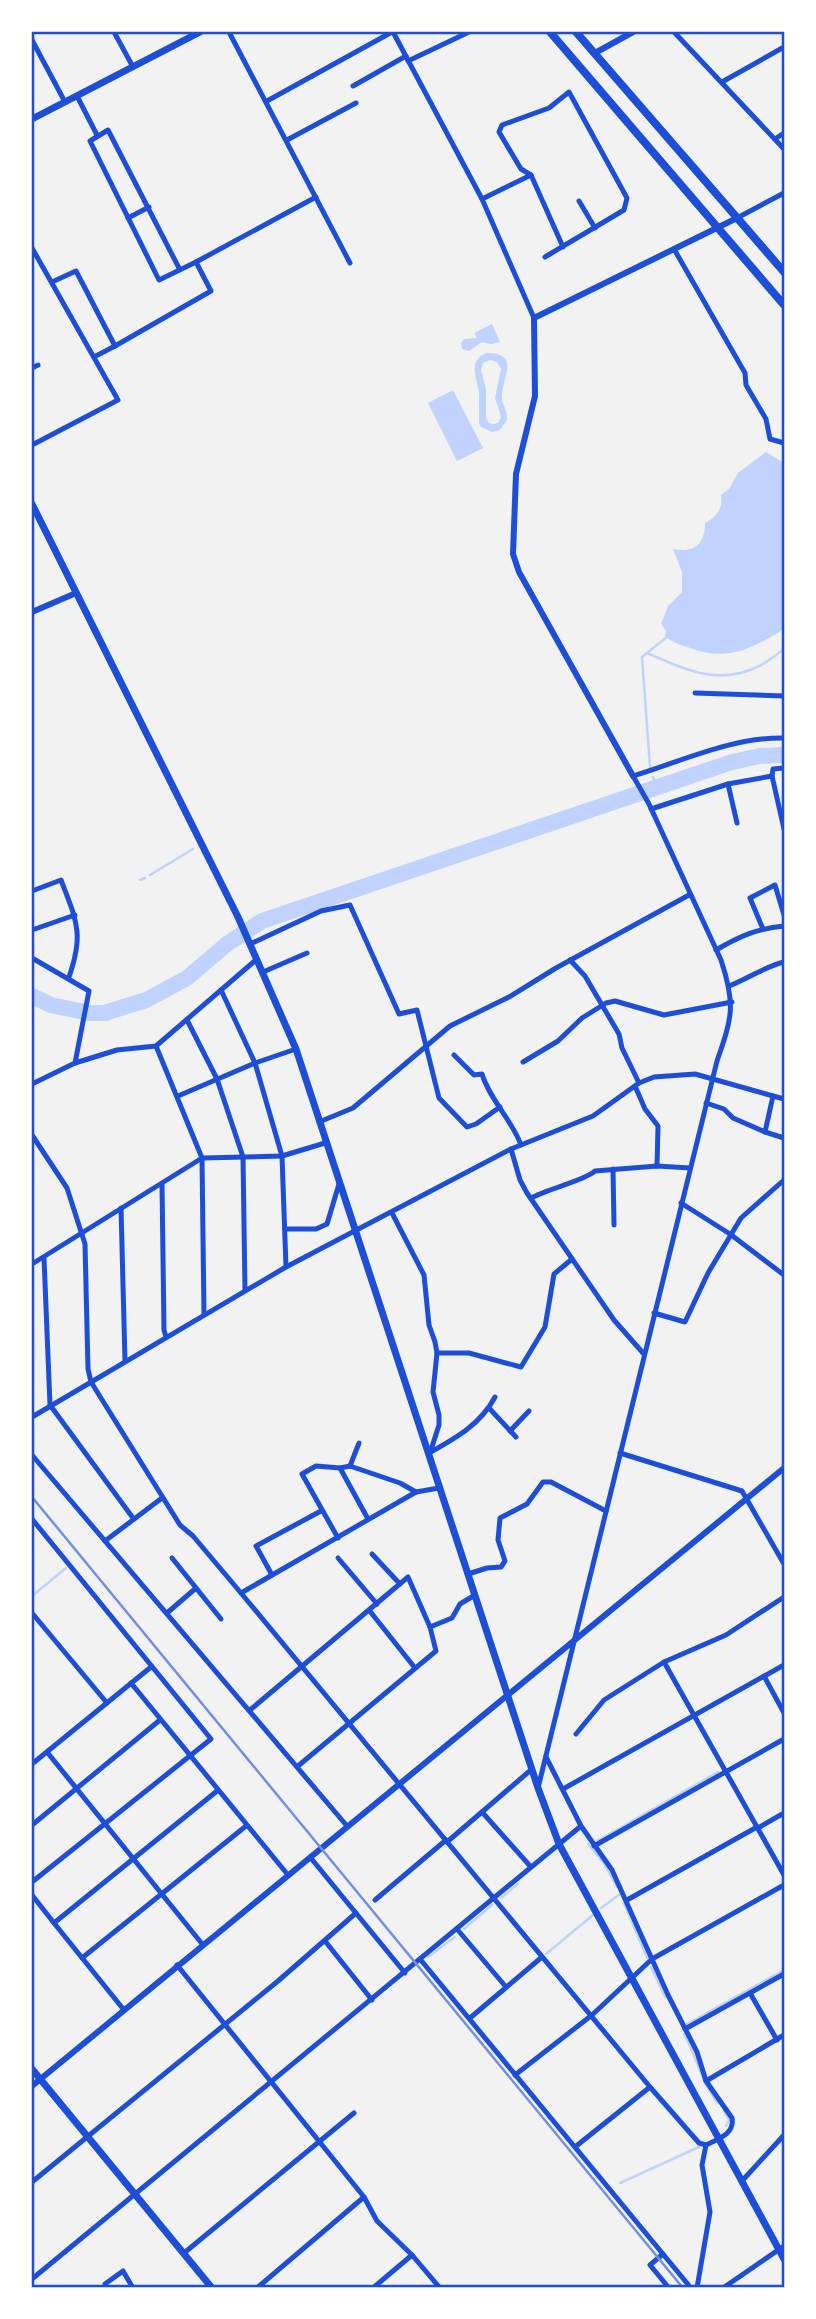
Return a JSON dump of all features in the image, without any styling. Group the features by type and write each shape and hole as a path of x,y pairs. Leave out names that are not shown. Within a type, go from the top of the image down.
{"highway":[{"path":"550,32 785,305"},
{"path":"576,32 785,272"}],"main road":[{"path":"32,119 200,32"},
{"path":"32,505 238,917 296,1049 354,1232 538,1788 559,1844 718,2139 782,2247 785,2259"},
{"path":"32,2069 212,2287"}],"street":[{"path":"114,32 132,66"},
{"path":"229,32 350,263"},
{"path":"267,102 392,32 482,199 534,318 535,396 516,474 513,554 519,572 650,806 716,950 732,1002 731,1018 706,1103 653,1313 538,1788"},
{"path":"354,86 469,32"},
{"path":"595,53 633,32"},
{"path":"674,32 785,149"},
{"path":"33,45 65,102"},
{"path":"722,82 785,47"},
{"path":"545,257 563,247 624,210 627,198 569,92 549,108 502,125 499,132 520,169 531,175 563,247"},
{"path":"77,96 97,135"},
{"path":"287,140 356,103"},
{"path":"180,270 108,130 97,135 90,141 159,280 180,270 196,262 316,197"},
{"path":"775,139 785,133"},
{"path":"482,199 531,175"},
{"path":"534,318 785,193"},
{"path":"579,201 594,228"},
{"path":"128,218 149,207"},
{"path":"32,248 118,400 32,445"},
{"path":"674,249 744,373 746,385 766,419 770,439 784,442"},
{"path":"94,358 211,291 196,262"},
{"path":"52,282 76,271 115,346"},
{"path":"32,368 38,365"},
{"path":"32,612 75,593"},
{"path":"695,692 785,696"},
{"path":"634,778 728,746 754,740 785,738"},
{"path":"785,768 773,769 772,776 785,829"},
{"path":"650,806 728,784 772,776"},
{"path":"728,784 737,823"},
{"path":"32,891 61,880 75,915 78,943 69,978"},
{"path":"763,929 750,898 775,885 785,915"},
{"path":"319,1122 353,1108 450,1026 509,997 570,960 689,895"},
{"path":"249,942 321,911 350,905 399,1014 417,1010 439,1098 467,1126 476,1124 500,1107"},
{"path":"32,930 75,915"},
{"path":"716,950 740,936 785,926"},
{"path":"263,972 307,953"},
{"path":"32,958 89,991 75,1063"},
{"path":"32,1084 75,1063 117,1050 156,1046 257,959"},
{"path":"570,960 585,976 619,1034 645,1109 658,1126 657,1166"},
{"path":"729,986 748,979 757,970 785,962"},
{"path":"221,990 256,1063 282,1156 286,1267"},
{"path":"523,1062 558,1041 582,1018 601,1005 615,1001 664,1015 732,1002"},
{"path":"187,1020 216,1079 243,1157 244,1290"},
{"path":"156,1046 202,1158 204,1315"},
{"path":"178,1096 296,1049"},
{"path":"454,1055 474,1075 482,1074 516,1131 521,1145"},
{"path":"32,1417 286,1267 510,1149 593,1116 637,1085 654,1077 695,1074 785,1100"},
{"path":"765,1132 773,1096"},
{"path":"706,1103 724,1109 733,1118 785,1138"},
{"path":"32,1135 67,1188 85,1244 88,1369 91,1382 162,1498 180,1525 241,1593 650,2087 699,2143 706,2146"},
{"path":"32,1264 202,1158 282,1156 326,1143"},
{"path":"510,1149 520,1180 531,1198 614,1321 643,1353"},
{"path":"531,1198 558,1185 590,1176 595,1171 657,1166 690,1168"},
{"path":"613,1169 614,1225"},
{"path":"653,1313 685,1322 708,1273 740,1218 785,1180"},
{"path":"162,1184 166,1337"},
{"path":"285,1229 316,1229 327,1224 339,1184"},
{"path":"681,1203 730,1234 785,1275"},
{"path":"121,1208 125,1361"},
{"path":"392,1213 424,1275 429,1325 437,1353 433,1392 439,1425 429,1453"},
{"path":"44,1258 50,1405 133,1518"},
{"path":"437,1353 469,1353 521,1367 545,1327 554,1274 572,1259"},
{"path":"429,1453 464,1433 489,1408 495,1397"},
{"path":"489,1408 516,1437"},
{"path":"510,1431 529,1412"},
{"path":"350,1466 359,1443"},
{"path":"620,1453 743,1491 785,1564"},
{"path":"32,1455 347,1826"},
{"path":"338,1538 302,1475 316,1466 350,1466 400,1483 416,1492"},
{"path":"340,1468 368,1519"},
{"path":"32,2086 507,1693 785,1468"},
{"path":"468,1574 501,1567 505,1561 498,1540 500,1518 527,1504 543,1482 551,1482 606,1511"},
{"path":"241,1593 416,1492 439,1488"},
{"path":"105,1541 162,1498"},
{"path":"272,1575 256,1546 321,1511"},
{"path":"32,1519 211,1739 32,1882"},
{"path":"372,1554 400,1584"},
{"path":"172,1558 221,1619"},
{"path":"338,1558 377,1604"},
{"path":"250,1710 408,1577 430,1627 436,1651 298,1766"},
{"path":"167,1613 196,1588"},
{"path":"430,1627 452,1618 460,1604 475,1595"},
{"path":"576,1734 604,1700 664,1662 726,1635 785,1597"},
{"path":"369,1611 415,1668"},
{"path":"32,1613 107,1703"},
{"path":"664,1662 785,1875"},
{"path":"563,1789 785,1665"},
{"path":"32,1764 151,1667"},
{"path":"764,1676 785,1713"},
{"path":"131,1683 288,1875"},
{"path":"32,1825 160,1720"},
{"path":"594,1846 785,1739"},
{"path":"47,1752 203,1945"},
{"path":"546,1756 581,1826 607,1861 627,1900 697,2052 706,2081 733,2122 730,2131 706,2146 702,2165 709,2212 696,2287"},
{"path":"375,1900 532,1769"},
{"path":"54,1923 217,1791"},
{"path":"482,1812 531,1867"},
{"path":"627,1900 785,1813"},
{"path":"82,1958 246,1826"},
{"path":"32,2279 581,1826"},
{"path":"310,1857 405,1973"},
{"path":"515,2076 592,2015 652,1959 785,1885"},
{"path":"32,1895 124,2010"},
{"path":"32,2182 356,1913"},
{"path":"457,1929 506,1987"},
{"path":"325,1941 372,2000"},
{"path":"470,2018 542,1957"},
{"path":"420,1959 691,2287"},
{"path":"177,1965 364,2197 377,2221 440,2287"},
{"path":"685,2029 785,1974"},
{"path":"750,1993 777,2039"},
{"path":"706,2081 785,2035"},
{"path":"575,2147 650,2087"},
{"path":"184,2253 354,2113"},
{"path":"742,2182 785,2135"},
{"path":"257,2287 364,2197"},
{"path":"723,2287 782,2247"},
{"path":"663,2254 650,2265 669,2287"},
{"path":"373,2287 412,2255"},
{"path":"107,2287 105,2284 123,2271 134,2287"}],"water":[{"path":"492,324 500,342 482,342 469,351 462,349 461,343 464,339 477,338 474,333"},
{"path":"487,353 498,354 507,362 502,398 507,420 500,430 492,432 481,427 479,423 475,365 481,356","holes":["490,360 497,362 501,369 495,398 501,417 498,423 494,424 489,423 486,418 486,389 481,370 483,363"]},
{"path":"453,390 483,448 457,461 428,403"},
{"path":"766,452 784,463 784,629 750,647 728,653 704,652 673,642 665,636 666,631 661,624 668,606 682,592 682,572 673,549 687,550 697,546 703,537 705,523 716,515 720,508 721,495 729,489 738,473"}],"waterway":[{"path":"650,767 642,657 667,637"},
{"path":"647,653 701,673 728,675 742,673 761,665 784,649"},
{"path":"32,996 51,1005 89,1013 105,1013 146,1000 187,978 227,944 262,921 732,762 760,756 784,755"},
{"path":"653,777 656,786"},
{"path":"150,875 193,849"},
{"path":"140,880 145,878"},
{"path":"32,1596 66,1568"},
{"path":"597,1841 718,1772"},
{"path":"588,1844 603,1862 617,1887"},
{"path":"501,1898 518,1884"},
{"path":"601,1908 620,1894"},
{"path":"624,1903 647,1958"},
{"path":"464,1929 492,1905"},
{"path":"546,1954 593,1915"},
{"path":"428,1957 455,1937"},
{"path":"651,1967 665,1997"},
{"path":"687,2024 784,1970"},
{"path":"684,2034 707,2087 718,2103"},
{"path":"724,2111 729,2120 726,2126"},
{"path":"620,2183 699,2147"}],"railway":[{"path":"32,1497 683,2288"}]}
